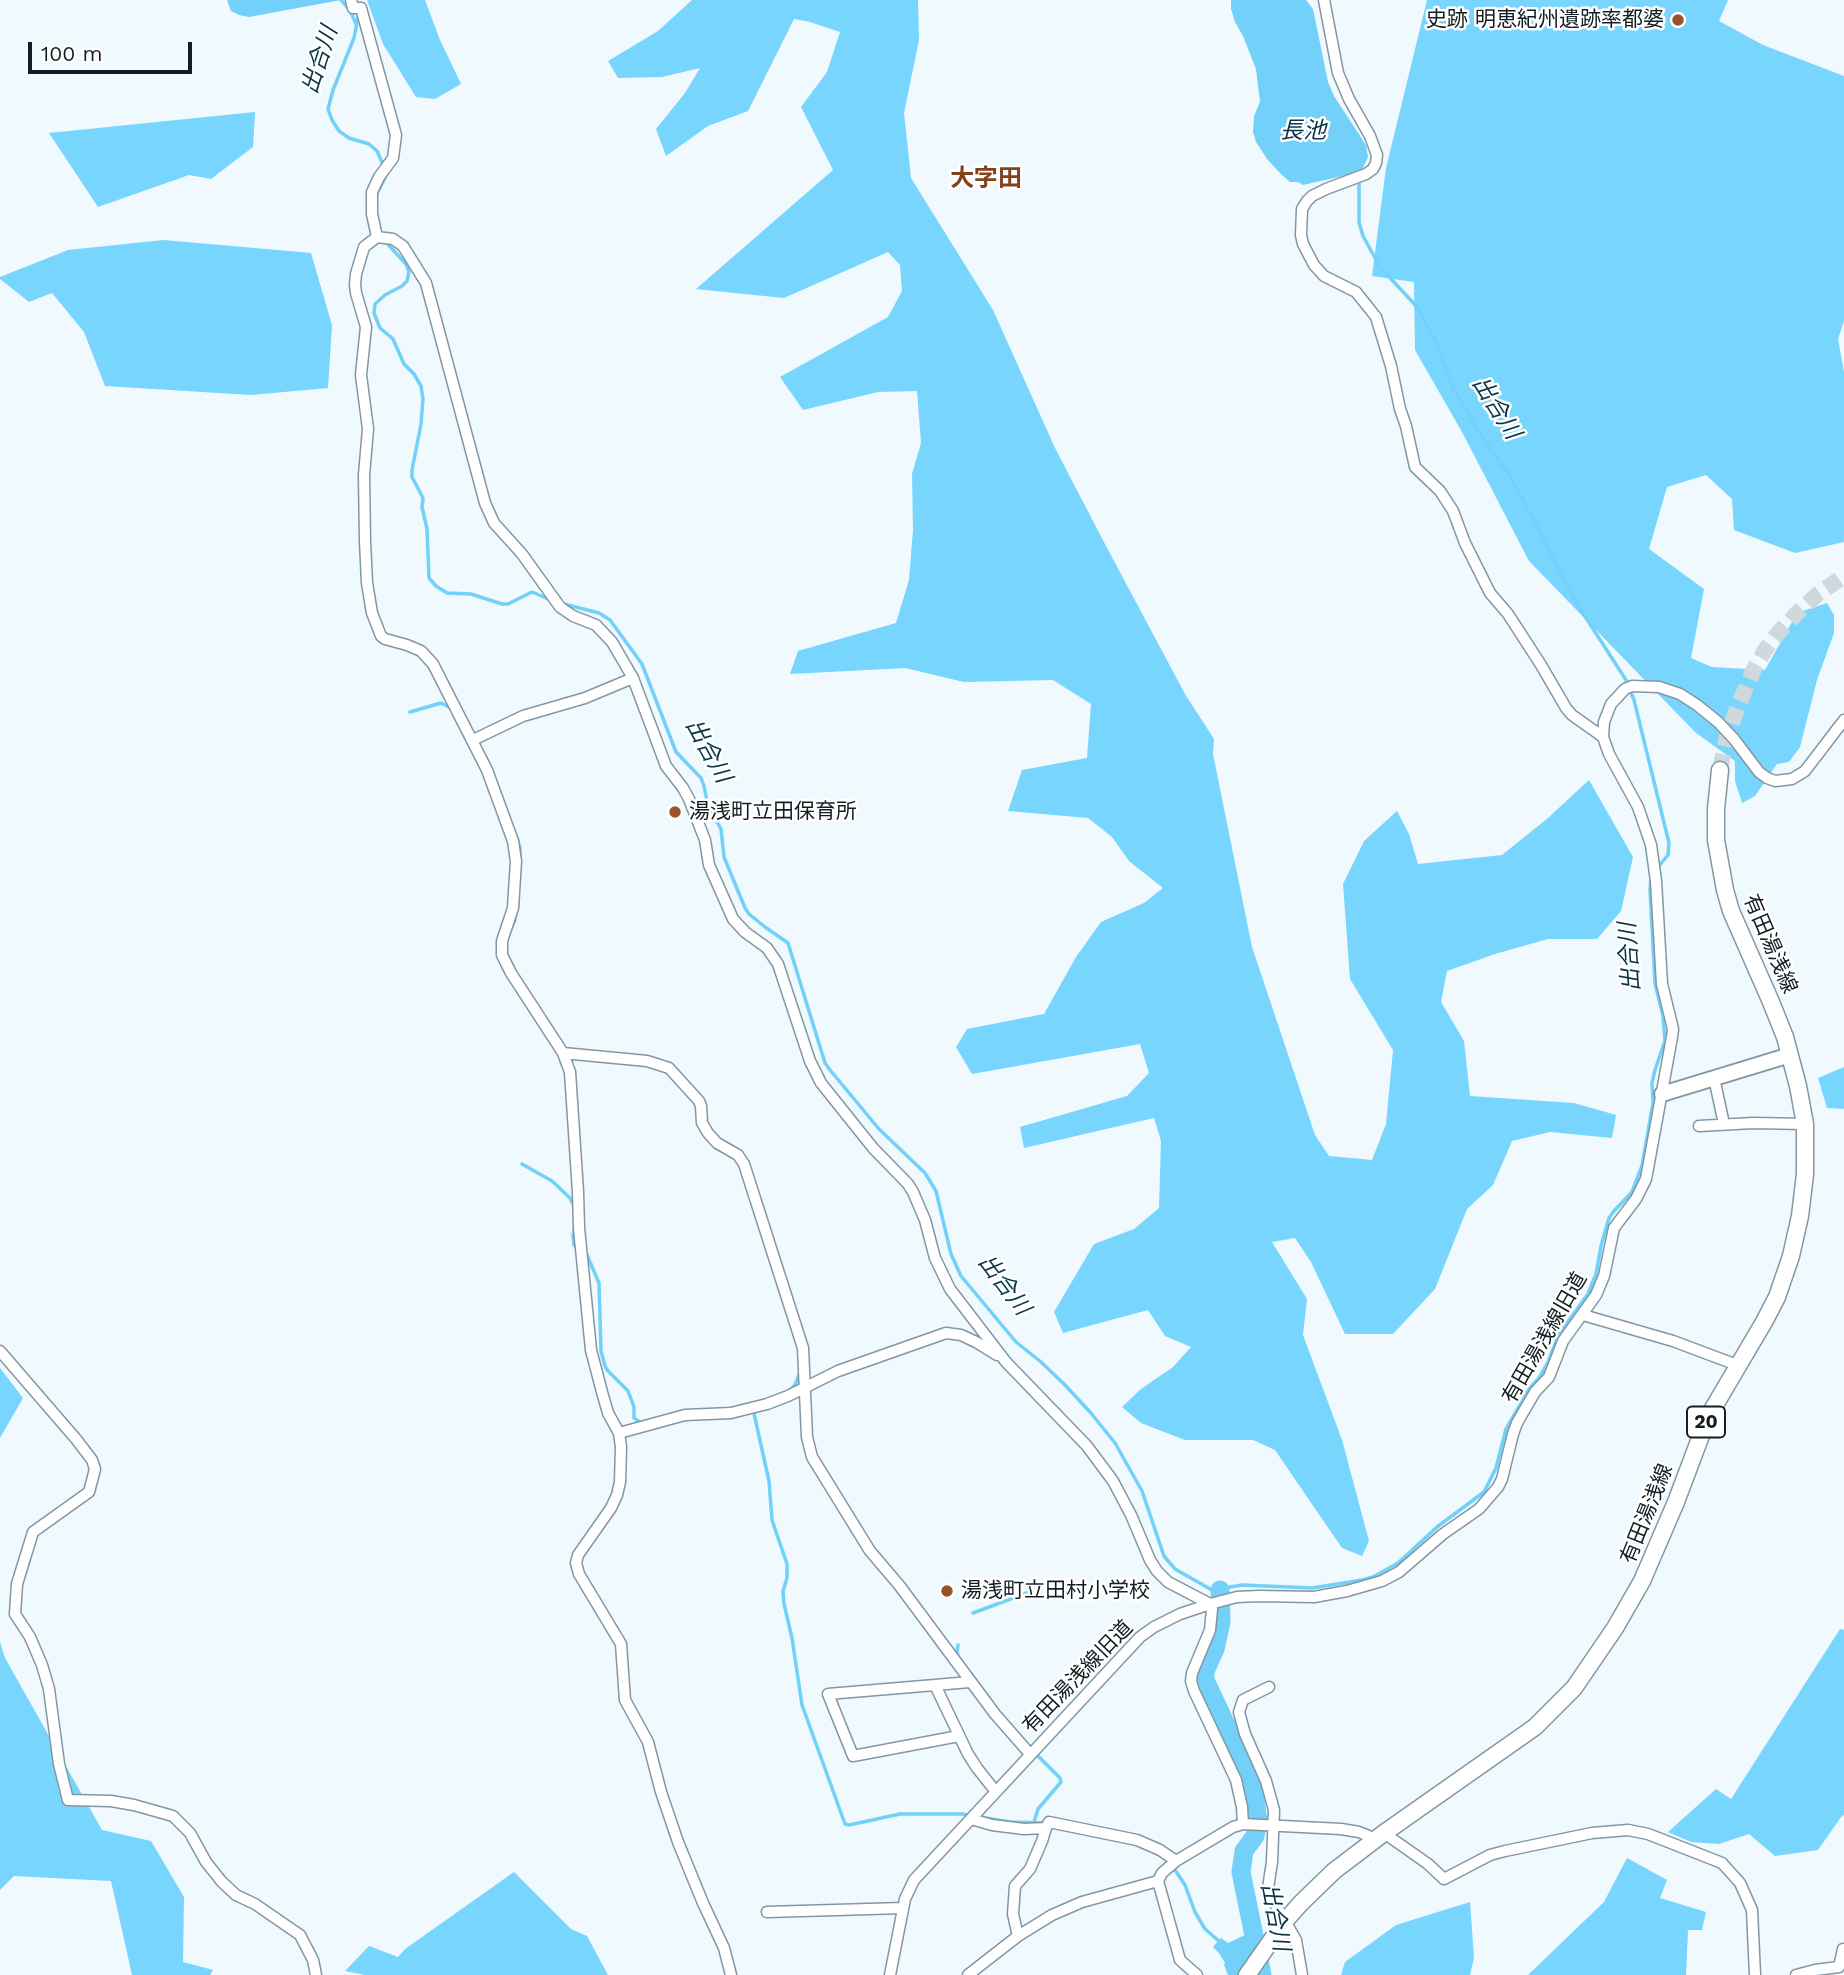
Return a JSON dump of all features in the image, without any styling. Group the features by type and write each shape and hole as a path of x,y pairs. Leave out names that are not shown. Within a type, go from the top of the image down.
{"main road":[{"name":"有田湯浅線","path":"1247,1975 1285,1921 1327,1877 1380,1836 1535,1727 1574,1688 1609,1637 1642,1581 1676,1502 1700,1434 1737,1365 1772,1308 1794,1243 1804,1188 1805,1124 1790,1055 1725,890 1716,840 1720,770"}],"street":[{"path":"351,0 353,8 361,8 396,135 393,158 372,192 372,214 377,237"},
{"path":"1324,0 1338,73 1370,136 1377,163 1366,174 1326,189 1307,201 1302,209 1303,244 1314,265 1324,276 1356,292 1376,317 1391,366 1399,409 1406,426 1415,467 1440,491 1453,511 1465,543 1490,593 1508,614 1566,708 1603,737"},
{"path":"731,1975 724,1948 678,1842 648,1742 625,1700 621,1644 579,1574 576,1563 578,1555 617,1495 621,1454 619,1433 608,1413 591,1350 579,1228 570,1072 563,1054 510,973 502,955 502,941 513,908 514,851 497,796 474,740 427,656 407,645 381,636 372,613 365,541 364,475 368,429 361,375 366,327 355,285 364,247 377,237 393,239 403,246 426,283 485,503 494,523 522,554 560,607 573,616 596,625 612,642 633,678 666,766 690,799 705,840 709,865 733,919 766,948 778,964 810,1061 821,1083 873,1148 908,1184 921,1208 943,1278 972,1319 1006,1362 1040,1395 1098,1460 1120,1493 1157,1572 1210,1604 1210,1630 1191,1681 1236,1780 1243,1824"},
{"path":"474,740 523,716 585,698 633,678"},
{"path":"1603,737 1607,713 1618,695 1632,687 1659,687 1680,694 1707,712 1734,738 1759,772 1775,781 1784,781 1805,771 1844,720"},
{"name":"有田湯浅線旧道","path":"890,1975 902,1908 908,1890 915,1880 1140,1637 1180,1614 1210,1604 1248,1596 1303,1598 1326,1595 1382,1581 1399,1572 1493,1495 1502,1479 1513,1434 1522,1414 1535,1392 1549,1377 1563,1341 1600,1286 1614,1228 1636,1199 1646,1179 1673,1029 1661,984 1659,915 1653,855 1638,807 1609,754 1603,737"},
{"path":"563,1054 647,1061 669,1068 699,1101 702,1123 708,1133 718,1143 738,1155 746,1171 803,1349 807,1437 812,1457 870,1551 899,1585 995,1714 1030,1754"},
{"path":"1662,1094 1790,1055"},
{"path":"1714,1078 1724,1124"},
{"path":"1699,1126 1774,1122 1805,1124"},
{"path":"1583,1315 1673,1341 1737,1365"},
{"path":"619,1433 685,1415 744,1410 788,1396 847,1367 946,1333 961,1335 976,1342 1006,1362"},
{"path":"0,1351 76,1439 92,1460 95,1469 89,1493 33,1532 17,1584 15,1614 30,1637 42,1665 68,1800 111,1801 173,1816 190,1833 206,1862 222,1882 236,1895 255,1903 300,1935 313,1960 316,1975"},
{"path":"959,1736 853,1756 828,1694 970,1682"},
{"path":"934,1685 977,1769 996,1792"},
{"path":"1269,1687 1243,1700 1238,1712 1270,1791 1274,1810 1268,1888 1297,1940 1302,1975"},
{"path":"971,1819 1013,1828 1046,1828"},
{"path":"1018,1936 1013,1914 1015,1886 1030,1869 1049,1822 1138,1840 1160,1850 1175,1861"},
{"path":"1198,1975 1180,1961 1158,1881 1162,1873 1175,1861 1233,1827 1243,1824 1274,1824 1350,1830 1380,1836 1428,1864 1444,1879 1490,1855 1592,1833 1628,1830 1661,1839 1721,1864 1741,1883 1752,1910 1755,1975"},
{"path":"968,1975 1018,1936 1066,1908 1158,1881"},
{"path":"767,1912 902,1908"},
{"path":"1796,1975 1839,1967 1843,1949"}],"shaded area":[{"path":"367,0 425,0 461,84 435,99 416,97 383,44"},
{"path":"692,0 918,0 919,40 904,113 911,178 993,310 1055,448 1185,694 1214,739 1213,754 1252,947 1315,1135 1329,1156 1372,1160 1386,1124 1393,1050 1350,979 1343,884 1364,841 1397,811 1409,834 1418,864 1502,855 1589,780 1633,857 1621,911 1597,939 1548,939 1447,971 1441,1002 1464,1041 1470,1096 1574,1103 1616,1115 1612,1138 1550,1132 1512,1141 1493,1185 1467,1209 1435,1289 1393,1334 1345,1334 1311,1262 1295,1238 1272,1242 1307,1299 1303,1335 1342,1440 1369,1541 1362,1556 1342,1548 1275,1450 1253,1440 1185,1440 1141,1423 1122,1407 1141,1389 1173,1367 1191,1347 1165,1336 1148,1310 1063,1333 1054,1312 1094,1244 1134,1229 1159,1208 1161,1141 1154,1118 1024,1148 1020,1127 1127,1096 1149,1073 1140,1044 972,1074 956,1047 967,1029 1044,1014 1076,957 1101,922 1144,903 1163,888 1129,861 1112,837 1088,818 1008,811 1022,770 1087,758 1091,704 1053,680 964,682 905,668 790,674 798,651 896,623 909,580 913,530 912,474 921,443 917,391 878,392 803,410 780,377 888,317 902,291 900,265 888,252 784,298 696,289 833,170 801,107 827,72 840,32 794,19 748,111 708,126 666,156 656,129 685,93 700,68 662,77 618,78 608,61 658,31"},
{"path":"1427,0 1728,0 1719,21 1763,45 1844,76 1844,321 1838,339 1844,372 1844,542 1795,553 1734,530 1732,499 1706,475 1667,487 1649,549 1704,589 1691,658 1712,667 1765,670 1797,613 1827,603 1834,615 1834,633 1817,680 1800,747 1789,762 1777,764 1755,796 1742,803 1735,781 1735,761 1696,733 1529,561 1462,432 1415,350 1414,282 1372,276 1386,168"},
{"path":"255,112 253,147 211,179 189,175 98,207 49,133"},
{"path":"164,240 311,253 332,325 328,388 251,395 105,386 84,332 52,293 29,302 0,279 68,250"},
{"path":"1844,1067 1844,1109 1827,1108 1818,1078"},
{"path":"0,1368 23,1398 0,1438"},
{"path":"1840,1629 1844,1630 1844,1815 1818,1850 1775,1856 1749,1834 1719,1844 1691,1842 1668,1832 1716,1789 1731,1799"},
{"path":"0,1642 5,1658 102,1830 151,1841 184,1897 183,1962 213,1970 210,1975 132,1975 111,1881 14,1876 0,1890"},
{"path":"1627,1858 1667,1880 1660,1898 1706,1912 1702,1930 1688,1930 1686,1975 1528,1975 1604,1902"},
{"path":"514,1872 571,1929 587,1936 608,1975 365,1975 345,1971 369,1946 398,1957 405,1949"},
{"path":"1470,1902 1474,1958 1470,1975 1341,1975 1345,1962 1396,1925"}],"water":[{"path":"227,0 341,0 249,17 231,11"},
{"name":"長池","path":"1231,0 1306,0 1313,9 1328,82 1366,145 1368,157 1362,170 1303,185 1290,182 1267,159 1253,132 1254,116 1260,102 1256,69 1235,22"},
{"path":"1259,1930 1268,1975 1228,1975 1225,1963 1213,1947 1221,1938 1228,1943"}],"waterway":[{"path":"341,0 350,10 356,24"},
{"name":"出合川","path":"359,12 354,38 328,109 339,131 349,138 369,144 377,151 384,167"},
{"name":"出合川","path":"376,195 385,174"},
{"name":"出合川","path":"1359,179 1359,222 1363,236 1380,267 1418,308 1437,344 1453,388 1510,476 1579,607 1626,680 1634,700 1669,843 1668,855 1658,867"},
{"name":"出合川","path":"384,240 406,264 409,272 407,281 402,286 375,304 374,313 380,328 393,339 404,364 421,386 421,424 412,477 423,498 429,578 447,593 471,594 502,604 508,604 532,592 553,601"},
{"name":"出合川","path":"560,603 599,613 610,620 642,664 676,752 701,778 708,806 721,829 724,857 745,908 749,914 788,943 825,1063 879,1129 925,1173 936,1191 951,1254 961,1276 1016,1342 1065,1385 1115,1443 1142,1491 1164,1556 1175,1569 1212,1590 1242,1585 1312,1588 1373,1577 1398,1563 1437,1527 1484,1492 1496,1468 1506,1429 1548,1362 1559,1334 1588,1294 1596,1274 1609,1218 1632,1192 1642,1166 1653,1103 1652,1083 1665,1041 1663,1016 1655,983 1651,876"},
{"path":"410,712 441,703 451,708"},
{"path":"517,838 520,864"},
{"path":"509,933 515,914"},
{"path":"522,1164 552,1181 570,1198 574,1206"},
{"path":"575,1227 574,1245 578,1248"},
{"path":"584,1253 599,1283 601,1351 605,1366 628,1391 634,1407 634,1418 641,1423"},
{"path":"790,1321 800,1354"},
{"path":"788,1392 795,1385 800,1372"},
{"path":"753,1409 769,1481 772,1520 787,1564 784,1604 802,1705 845,1824 900,1814 962,1814 1010,1822 1046,1823"},
{"name":"出合川","path":"1220,1590 1221,1622 1215,1649 1205,1671 1205,1680 1250,1776 1254,1792 1258,1821 1255,1836 1244,1851 1241,1872 1262,1975"},
{"path":"973,1613 1032,1591"},
{"path":"958,1645 959,1659"},
{"path":"964,1665 989,1698"},
{"path":"1034,1752 1061,1782 1038,1809 1034,1822"},
{"path":"1173,1867 1185,1885 1205,1929 1220,1942"}],"tunnel":[{"path":"1720,770 1727,737 1738,706 1765,650 1797,613 1844,576"}],"place":[{"name":"史跡 明恵紀州遺跡率都婆","path":"1678,20"},
{"name":"湯浅町立田保育所","path":"675,812"},
{"name":"湯浅町立田村小学校","path":"947,1591"}],"district":[{"name":"大字田","path":"986,179"}]}
